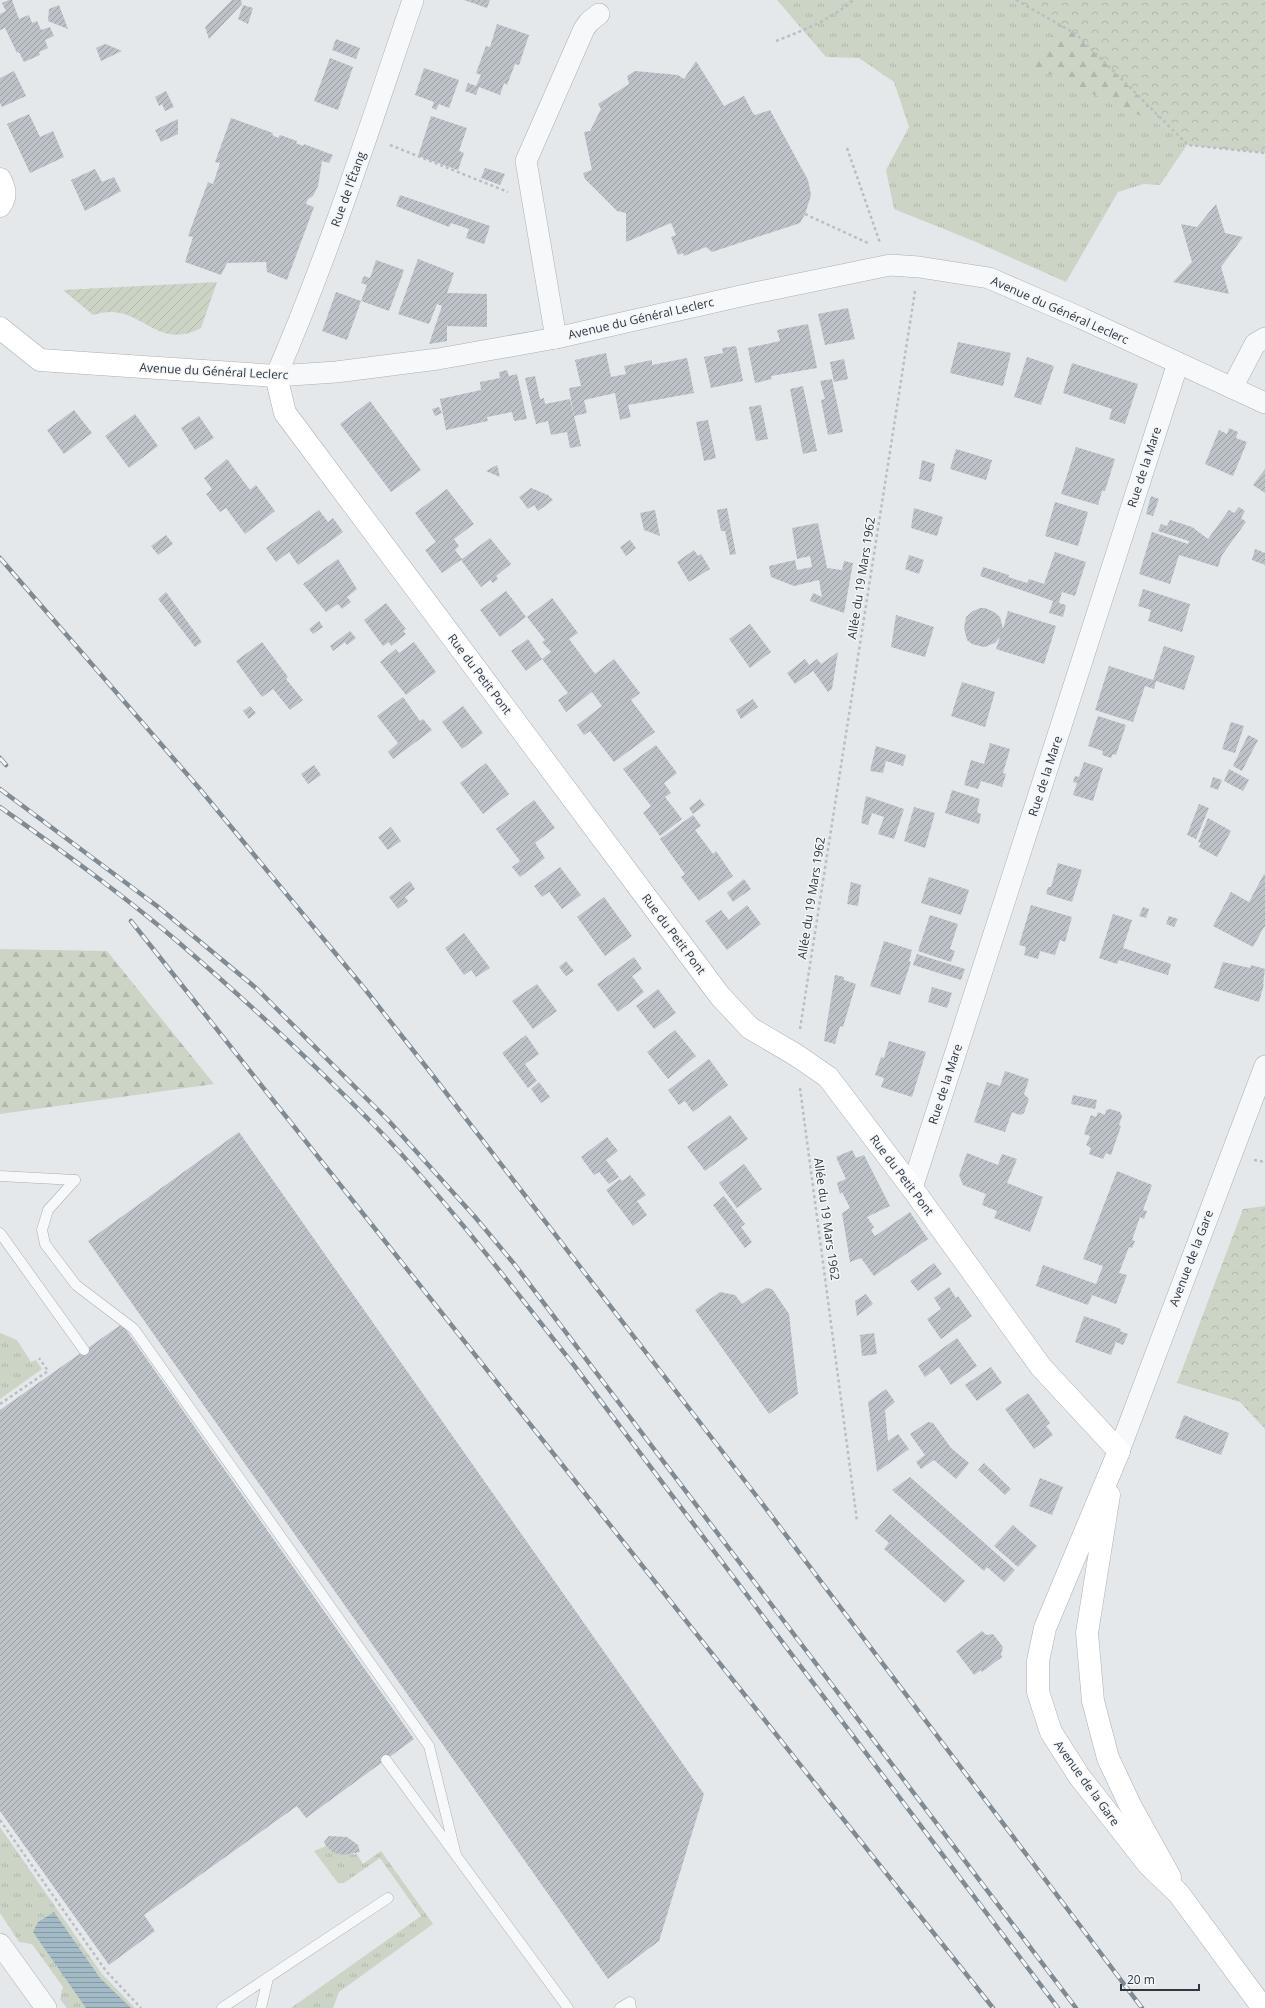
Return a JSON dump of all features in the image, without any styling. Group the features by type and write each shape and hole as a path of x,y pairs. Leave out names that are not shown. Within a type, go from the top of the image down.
{"street":[{"name":"Rue de l'Étang","path":"276,376 299,324 367,136 413,0"},
{"path":"556,338 526,161 584,29 589,22 599,14"},
{"path":"0,179 6,191 4,201 0,206"},
{"name":"Avenue du Général Leclerc","path":"0,328 40,360 276,376 336,372 438,359 556,338 746,295 890,265 919,267 989,278 1265,403"},
{"path":"1232,388 1255,344 1265,338"},
{"name":"Rue de la Mare","path":"912,1188 1178,363"},
{"name":"Rue du Petit Pont","path":"276,376 285,413 720,996 750,1028 796,1055 828,1077 912,1188 1041,1367 1119,1451"},
{"name":"Avenue de la Gare","path":"1179,1894 1148,1864 1079,1776 1051,1732 1038,1692 1038,1661 1045,1628 1119,1451 1265,1066"},
{"name":"Avenue de la Gare","path":"1119,1451 1096,1570 1087,1633 1093,1701 1108,1758 1130,1805 1157,1851 1179,1894 1263,2008"},
{"path":"0,1944 46,2008"}],"lane":[{"path":"0,1176 75,1180 48,1210 42,1230 45,1244 76,1285 134,1329 429,1746 456,1855"},
{"path":"0,1233 84,1350"},
{"path":"386,1760 568,2008"},
{"path":"222,2008 388,1898"},
{"path":"261,2008 268,1978"},
{"path":"620,2008 630,2002 632,2008"}],"path":[{"path":"776,41 822,22 853,0"},
{"path":"1016,0 1076,34 1188,145 1265,153"},
{"path":"367,136 534,203"},
{"path":"847,148 882,250"},
{"path":"805,214 875,246"},
{"name":"Allée du 19 Mars 1962","path":"858,1521 796,1055 916,287"},
{"path":"0,1404 48,1371 39,1358"},
{"path":"0,1820 106,1971 141,2008"}],"green space":[{"path":"777,0 1080,0 1031,65 1191,139 1160,185 1144,184 1118,192 1066,282 976,242 894,209 886,170 909,127 894,82 859,58 826,57"},
{"path":"1016,0 1265,0 1265,153 1188,145 1076,34"},
{"path":"1080,0 1265,0 1191,139 1030,65"},
{"path":"217,282 201,328 185,334 171,334 159,331 123,314 109,312 93,315 63,290"},
{"path":"0,949 107,951 214,1084 0,1114"},
{"path":"1265,1206 1265,1429 1240,1402 1177,1383 1243,1209"},
{"path":"0,1333 17,1340 31,1362 36,1360 42,1369 0,1399"},
{"path":"0,1827 102,1974 135,2008 67,2008 60,1999 63,1987 32,1944 19,1942 0,1913"},
{"path":"326,1846 340,1854 357,1854 363,1864 381,1851 433,1924 339,1992 333,2008 291,2008 421,1916 380,1858 344,1883 338,1883 314,1851"}],"water":[{"path":"54,1912 100,1978 131,2008 86,2008 33,1932 38,1922"}],"building":[{"path":"12,0 19,19 29,15 32,23 37,21 41,30 50,27 54,36 45,40 48,48 39,52 40,55 24,62 19,52 17,53 5,28 0,30 0,14 6,11 2,3"},
{"path":"232,0 241,0 242,4 209,39 205,27"},
{"path":"464,0 490,0 487,8"},
{"path":"59,5 68,29 48,21 49,9"},
{"path":"243,5 253,8 248,24 238,19"},
{"path":"497,24 529,35 519,65 515,64 507,85 504,83 500,95 479,87 476,95 465,91 468,83 476,86 481,75 476,73 486,46 490,47"},
{"path":"336,39 360,48 356,59 332,50"},
{"path":"105,44 122,51 101,61 96,48"},
{"path":"330,58 353,67 338,110 314,101"},
{"path":"696,61 724,106 744,96 755,115 770,110 808,180 811,195 805,214 800,223 712,252 706,247 684,256 683,253 678,255 671,237 676,235 671,223 626,242 626,213 617,211 585,179 583,173 592,170 584,132 590,131 601,109 598,104 629,84 627,76 635,71 678,75 684,79"},
{"path":"424,68 459,80 449,108 439,104 436,110 432,108 434,102 415,95"},
{"path":"14,71 26,96 2,107 0,103 0,78"},
{"path":"166,91 174,107 165,111 162,104 159,106 155,97"},
{"path":"29,114 40,137 53,131 64,157 30,173 7,124"},
{"path":"431,116 467,128 459,151 464,153 458,170 418,156"},
{"path":"231,118 273,133 272,135 278,138 280,135 297,141 296,143 303,146 304,144 333,155 329,163 322,161 318,186 313,196 308,199 306,204 314,207 287,280 267,272 266,262 227,263 221,275 185,262 193,237 188,236 208,182 213,184 220,163 215,162"},
{"path":"178,119 178,134 161,142 155,130"},
{"path":"485,168 505,174 500,185 481,178"},
{"path":"95,169 102,182 114,177 121,191 85,211 71,180"},
{"path":"400,195 490,226 484,244 466,238 469,229 451,223 449,227 396,206"},
{"path":"1216,204 1225,233 1243,237 1221,267 1229,294 1173,282 1192,262 1181,224 1197,227"},
{"path":"418,259 454,273 447,293 487,294 487,327 447,326 447,341 429,344 442,306 437,304 429,324 398,314"},
{"path":"376,260 404,270 389,311 361,301 367,285 361,283 364,276 370,278"},
{"path":"336,292 361,301 347,340 322,331"},
{"path":"848,308 855,339 825,345 818,314"},
{"path":"808,324 817,368 771,376 772,379 755,383 748,348 780,341 777,330"},
{"path":"958,342 1011,353 1003,386 950,373"},
{"path":"736,346 743,381 711,388 704,357 723,353 722,348"},
{"path":"606,353 611,377 626,374 624,366 652,360 652,365 687,358 694,393 628,405 631,417 620,420 615,393 584,400 587,413 574,416 569,388 581,386 575,360"},
{"path":"1027,357 1054,366 1041,405 1014,397"},
{"path":"844,359 848,379 834,382 830,362"},
{"path":"1072,363 1138,384 1125,424 1109,419 1112,409 1063,393"},
{"path":"507,370 509,376 517,374 527,419 514,421 512,412 487,417 488,421 446,430 440,399 481,390 480,382 500,378 499,372"},
{"path":"535,376 540,399 544,398 545,404 570,399 581,446 570,448 567,432 551,435 548,421 536,424 525,378"},
{"path":"832,379 843,432 828,435 821,400 825,399 820,381"},
{"path":"803,386 817,451 803,454 790,389"},
{"path":"370,401 421,470 391,492 340,424"},
{"path":"761,405 768,439 756,441 749,407"},
{"path":"439,407 442,413 435,416 432,409"},
{"path":"74,410 92,433 64,454 47,430"},
{"path":"135,414 158,446 129,468 105,436"},
{"path":"199,416 214,438 195,450 181,428"},
{"path":"708,420 716,458 704,461 696,422"},
{"path":"1229,428 1238,432 1236,438 1247,442 1233,476 1205,464 1219,430 1227,434"},
{"path":"1076,447 1115,459 1105,491 1102,491 1098,505 1061,494"},
{"path":"956,449 992,460 986,480 950,469"},
{"path":"227,459 250,490 256,485 275,511 245,534 226,508 220,512 206,494 212,489 204,478"},
{"path":"922,460 935,464 931,482 919,479"},
{"path":"497,465 500,477 486,471"},
{"path":"1265,469 1265,493 1253,485"},
{"path":"531,488 548,495 553,500 538,511 534,505 528,509 519,497"},
{"path":"447,489 474,524 454,539 459,546 455,550 462,559 490,538 511,564 496,576 498,579 493,583 490,580 481,587 461,560 442,573 425,550 436,542 415,513"},
{"path":"1151,496 1159,499 1153,516 1146,514"},
{"path":"1055,502 1088,512 1078,546 1045,536"},
{"path":"1239,507 1245,511 1241,518 1246,522 1222,555 1218,567 1179,555 1170,584 1139,574 1152,532 1188,544 1189,541 1158,531 1161,524 1167,526 1170,520 1192,527 1208,539 1229,510 1234,513"},
{"path":"727,508 736,554 730,555 725,531 721,531 717,510"},
{"path":"914,508 943,517 937,536 911,528"},
{"path":"319,510 328,522 333,518 343,532 298,565 289,552 276,562 266,548"},
{"path":"655,510 660,536 644,530 640,513"},
{"path":"818,523 827,568 842,570 844,561 853,563 844,613 810,601 813,593 822,597 819,580 794,586 771,577 769,566 795,560 797,570 812,567 810,556 797,559 792,528"},
{"path":"166,535 173,544 158,555 151,546"},
{"path":"630,540 636,548 626,556 620,547"},
{"path":"1255,549 1265,553 1265,565 1252,560"},
{"path":"694,550 698,556 701,554 710,569 689,582 677,562"},
{"path":"1055,552 1086,562 1075,596 1062,592 1059,603 1066,605 1063,617 1049,613 1053,601 980,576 983,567 1009,575 1008,577 1027,583 1029,579 1044,584"},
{"path":"909,555 924,560 919,574 905,569"},
{"path":"338,559 357,589 347,597 351,602 342,609 338,604 326,612 303,584"},
{"path":"1143,589 1190,604 1182,632 1148,621 1151,610 1138,606"},
{"path":"506,591 526,617 500,637 480,610"},
{"path":"166,592 202,642 195,647 158,599"},
{"path":"552,598 578,633 569,639 595,674 614,659 640,693 631,700 655,732 614,762 590,731 584,735 577,725 602,706 592,692 566,712 558,700 568,693 542,659 551,652 542,642 545,640 527,617"},
{"path":"386,603 406,629 403,631 406,634 391,646 389,642 383,646 364,620"},
{"path":"980,608 985,608 994,612 1000,617 1003,629 1008,611 1056,626 1044,664 996,649 1000,637 995,643 984,647 972,644 967,640 964,628 966,617 973,611"},
{"path":"896,615 934,627 925,657 891,647"},
{"path":"319,621 323,627 313,634 309,629"},
{"path":"750,624 771,652 750,668 729,639"},
{"path":"350,631 356,638 347,645 345,642 333,651 330,646"},
{"path":"528,639 542,659 526,671 511,651"},
{"path":"262,642 288,677 286,679 303,700 290,710 273,689 262,697 236,661"},
{"path":"414,642 436,672 406,695 380,662 396,649 399,653"},
{"path":"1164,646 1195,656 1184,690 1156,681 1154,689 1145,686 1133,722 1095,710 1109,666 1153,680"},
{"path":"838,652 832,689 828,692 813,671 795,684 787,673 805,659 809,665 817,659 821,664"},
{"path":"962,682 995,692 985,727 951,716"},
{"path":"403,697 420,721 423,719 432,730 393,759 388,752 398,743 377,716"},
{"path":"753,699 758,707 741,719 736,710"},
{"path":"250,706 256,713 249,719 243,711"},
{"path":"463,706 483,733 462,749 442,722"},
{"path":"1098,716 1126,725 1116,755 1113,754 1111,758 1102,755 1103,751 1088,746"},
{"path":"1231,722 1244,726 1235,753 1222,749"},
{"path":"1248,735 1258,740 1242,771 1233,766"},
{"path":"990,743 1010,749 1003,773 1006,774 1002,787 981,781 978,789 964,785 971,760 984,764"},
{"path":"656,745 677,773 664,783 671,793 665,797 682,819 660,836 643,813 651,806 623,769"},
{"path":"876,746 906,755 903,766 886,761 883,773 870,771"},
{"path":"1084,762 1103,768 1093,801 1073,795 1077,783 1073,782 1075,776 1079,777"},
{"path":"486,763 509,794 483,814 460,783"},
{"path":"314,765 321,775 308,784 301,774"},
{"path":"1229,769 1249,780 1243,791 1224,781"},
{"path":"1213,777 1222,780 1218,790 1210,787"},
{"path":"952,790 980,799 977,812 981,814 979,824 945,813"},
{"path":"866,796 904,809 894,839 878,834 884,817 872,813 868,825 861,823"},
{"path":"700,799 705,805 693,814 689,808"},
{"path":"534,800 555,828 535,843 545,858 520,877 512,867 520,861 496,829"},
{"path":"1199,804 1209,808 1196,839 1187,835"},
{"path":"914,807 935,813 925,848 904,841"},
{"path":"693,815 701,826 695,830 713,854 716,851 733,876 699,901 681,877 685,874 660,839"},
{"path":"1208,818 1231,831 1217,857 1199,847 1201,843 1198,842"},
{"path":"391,827 401,841 388,850 378,837"},
{"path":"1058,863 1082,870 1072,902 1046,894 1048,887 1051,887"},
{"path":"560,867 581,895 562,909 549,892 542,897 534,886"},
{"path":"1264,874 1265,927 1253,947 1213,926 1231,892 1249,902"},
{"path":"929,877 969,890 961,915 921,903"},
{"path":"744,879 751,889 733,902 727,893"},
{"path":"410,881 415,889 405,897 408,901 398,909 389,897"},
{"path":"851,882 861,885 858,906 847,904"},
{"path":"604,897 632,936 605,956 577,917"},
{"path":"747,905 761,924 727,950 705,921 721,910 729,920"},
{"path":"1031,905 1072,917 1065,942 1060,940 1055,955 1040,951 1038,959 1024,955 1026,947 1019,945"},
{"path":"1143,907 1149,909 1146,918 1139,916"},
{"path":"1113,914 1132,920 1123,948 1171,964 1168,975 1119,960 1117,964 1099,958"},
{"path":"930,915 958,924 950,949 955,951 951,962 918,951"},
{"path":"1169,916 1178,919 1174,927 1166,924"},
{"path":"464,933 490,968 476,977 471,970 464,975 445,948"},
{"path":"884,941 912,950 909,961 911,962 900,995 870,986"},
{"path":"917,954 965,969 961,980 913,965"},
{"path":"634,957 642,969 632,976 644,992 618,1012 597,984"},
{"path":"566,961 574,971 566,976 559,967"},
{"path":"1223,962 1250,968 1251,965 1265,969 1264,984 1259,1002 1214,988"},
{"path":"835,975 844,977 844,980 856,984 843,1027 840,1026 835,1044 824,1041"},
{"path":"537,984 557,1011 533,1029 512,1001"},
{"path":"932,987 952,993 947,1008 928,1002"},
{"path":"658,989 676,1013 654,1029 636,1006"},
{"path":"675,1030 696,1056 668,1079 647,1052"},
{"path":"526,1035 539,1054 525,1064 537,1081 528,1088 502,1053"},
{"path":"889,1041 926,1052 912,1097 881,1087 884,1078 875,1075 881,1057 884,1058"},
{"path":"709,1059 728,1085 693,1112 685,1101 679,1105 668,1090"},
{"path":"1005,1071 1029,1079 1024,1094 1029,1099 1024,1113 1020,1115 1012,1112 1005,1132 974,1122 987,1082 1000,1086"},
{"path":"539,1082 550,1097 541,1103 531,1089"},
{"path":"1073,1095 1097,1100 1095,1109 1071,1104"},
{"path":"1110,1109 1120,1112 1122,1116 1119,1125 1121,1126 1111,1155 1106,1153 1103,1159 1089,1154 1091,1148 1086,1145 1090,1136 1084,1134 1091,1115 1096,1117 1098,1112 1105,1115 1106,1110"},
{"path":"730,1115 748,1139 705,1171 687,1147"},
{"path":"239,1132 704,1794 659,1941 608,1979 88,1241"},
{"path":"607,1137 618,1151 606,1160 619,1177 609,1184 599,1172 594,1175 581,1157"},
{"path":"852,1150 856,1158 864,1155 890,1206 867,1217 874,1227 871,1230 875,1236 910,1212 928,1239 874,1276 861,1258 850,1262 842,1213 850,1208 842,1192 840,1194 837,1183 846,1179 836,1157"},
{"path":"967,1153 998,1165 1002,1154 1017,1159 1007,1183 1043,1197 1030,1232 994,1218 997,1211 982,1205 986,1194 963,1185 959,1175"},
{"path":"744,1164 762,1189 737,1208 719,1183"},
{"path":"1117,1171 1152,1185 1143,1210 1147,1211 1144,1219 1140,1217 1132,1240 1135,1241 1132,1248 1129,1247 1119,1273 1127,1275 1116,1304 1092,1295 1088,1305 1036,1286 1043,1265 1096,1284 1103,1266 1083,1259"},
{"path":"630,1175 646,1195 637,1201 647,1215 633,1226 606,1190 620,1179 622,1181"},
{"path":"724,1196 745,1224 741,1227 752,1242 745,1248 713,1205"},
{"path":"934,1263 942,1274 918,1291 910,1281"},
{"path":"949,1287 956,1298 958,1296 972,1316 941,1339 927,1319 941,1309 934,1298"},
{"path":"766,1288 772,1289 789,1314 798,1394 769,1414 695,1310 720,1292 735,1295 742,1304"},
{"path":"866,1294 873,1304 857,1316 855,1301"},
{"path":"1084,1316 1121,1329 1120,1331 1128,1334 1123,1345 1116,1342 1111,1355 1075,1342"},
{"path":"122,1324 414,1739 306,1818 297,1806 144,1915 155,1931 109,1965 0,1811 0,1410"},
{"path":"874,1333 877,1354 862,1356 860,1335"},
{"path":"957,1338 977,1366 951,1385 939,1367 925,1377 918,1366"},
{"path":"991,1367 1002,1383 977,1401 965,1385"},
{"path":"886,1389 895,1402 885,1410 888,1441 898,1434 909,1449 877,1472 868,1402"},
{"path":"1028,1393 1050,1423 1046,1426 1053,1435 1034,1449 1005,1409"},
{"path":"1184,1415 1229,1433 1221,1455 1175,1438"},
{"path":"928,1422 933,1423 951,1448 969,1463 956,1479 934,1460 921,1469 916,1462 925,1455 910,1434"},
{"path":"984,1463 1011,1489 1005,1495 978,1470"},
{"path":"910,1477 1015,1570 1004,1582 987,1567 984,1571 892,1490"},
{"path":"1040,1478 1063,1487 1052,1515 1029,1506"},
{"path":"890,1514 965,1581 945,1603 884,1549 889,1543 875,1531"},
{"path":"1013,1525 1037,1546 1018,1567 994,1546"},
{"path":"982,1631 986,1635 993,1634 1003,1647 1001,1654 1002,1657 982,1672 981,1670 974,1675 956,1651"},
{"path":"329,1836 347,1837 358,1845 360,1852 344,1855 334,1853 326,1846 324,1842"}],"railway":[{"path":"0,558 199,788 364,988 758,1498 1142,2008"},
{"path":"0,758 6,765"},
{"path":"0,789 157,906 256,988 388,1120 475,1217 515,1265 1076,2008"},
{"path":"0,807 112,889 156,923 203,963 279,1032 377,1128 429,1185 454,1214 573,1364 1058,2008"},
{"path":"131,921 993,2008"}]}
